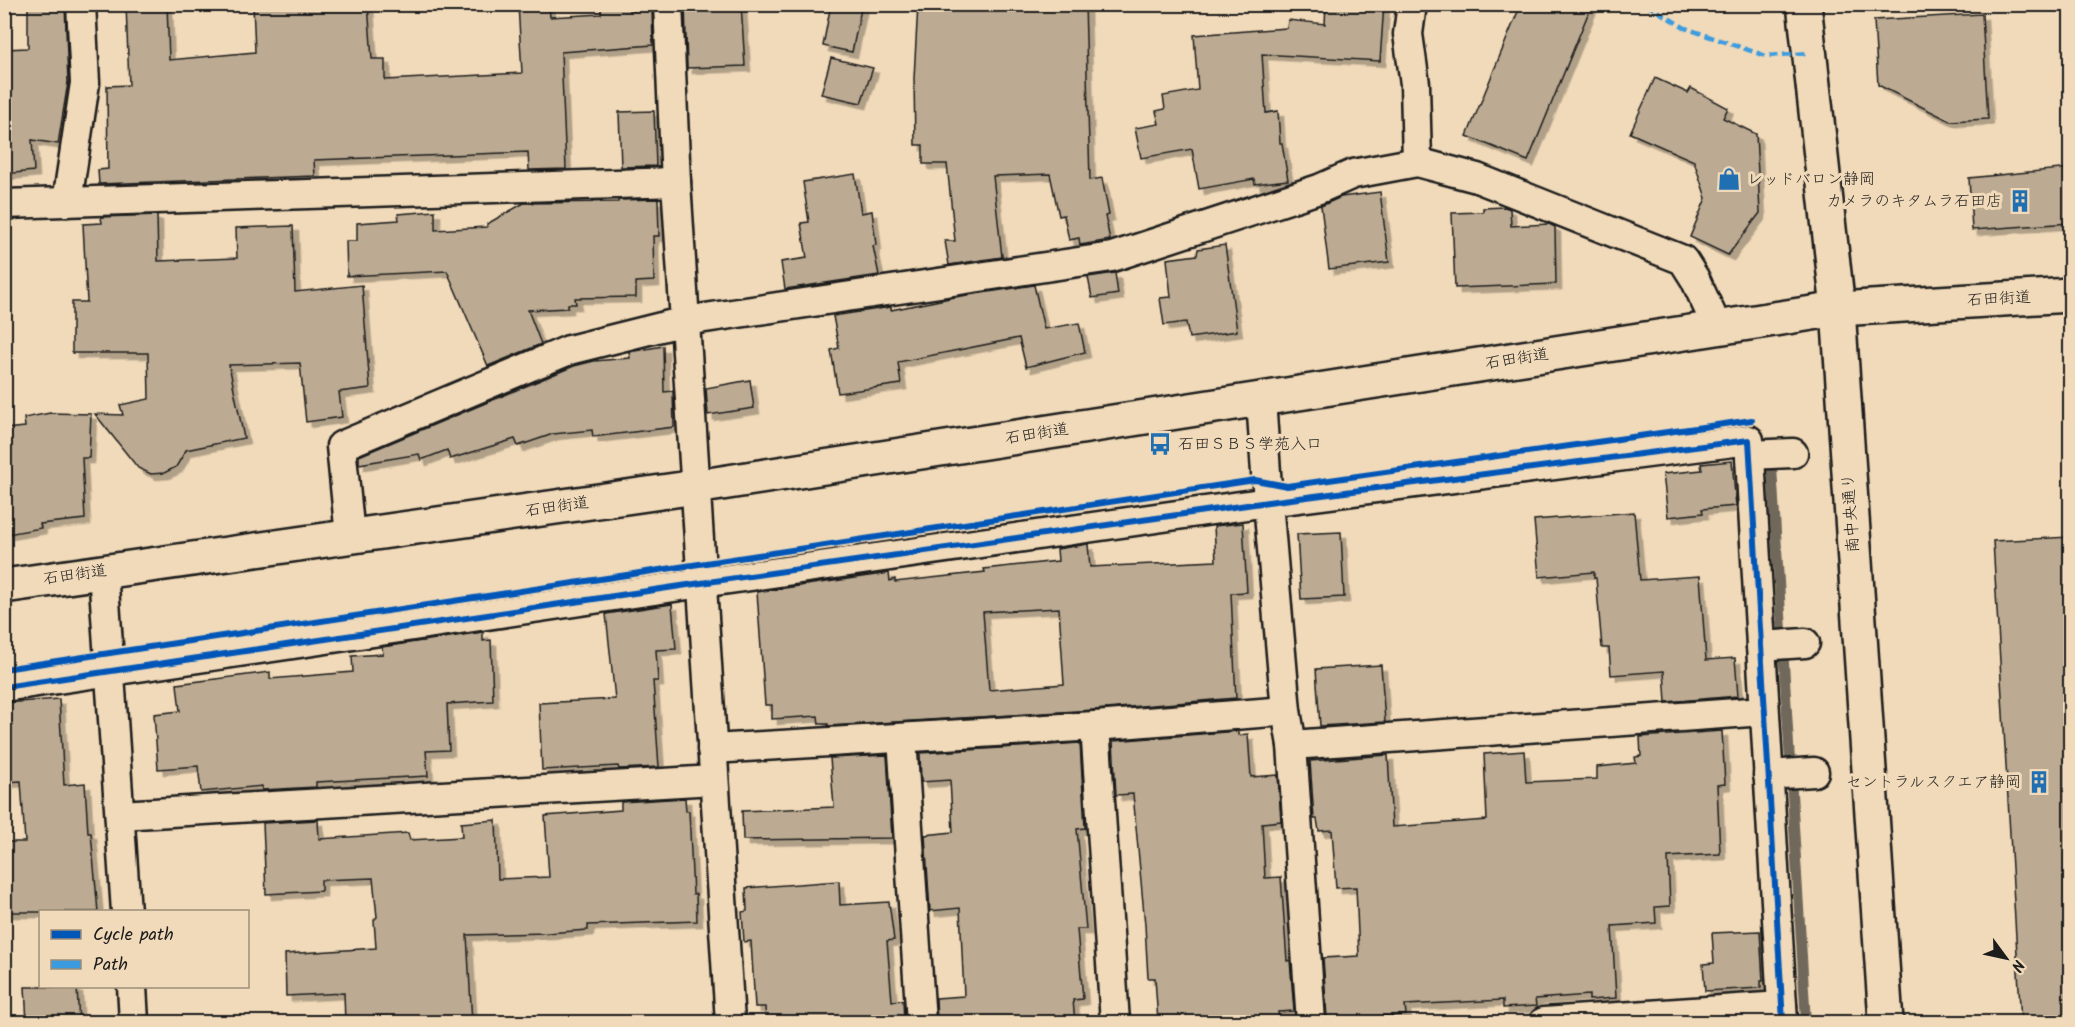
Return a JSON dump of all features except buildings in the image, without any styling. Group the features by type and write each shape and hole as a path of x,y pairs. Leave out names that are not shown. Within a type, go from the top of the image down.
{"street":[{"path":"67,202 85,83 81,4"},
{"path":"668,4 676,182 730,1023"},
{"path":"1412,4 1408,34 1415,84 1417,162"},
{"name":"南中央通り","path":"1804,4 1838,309 1886,1023"},
{"path":"350,536 341,446 568,350 685,321 1112,257 1319,189 1353,174 1417,162 1477,178 1683,260 1695,279 1717,327"},
{"path":"4,204 676,182"},
{"name":"石田街道","path":"4,586 696,487 1838,309 2070,295"},
{"path":"1261,399 1286,711 1292,745 1311,1023"},
{"path":"4,687 702,583 1268,502 1749,440 1782,1015 1544,1023"},
{"path":"1750,455 1793,453"},
{"path":"103,571 126,910"},
{"path":"1761,646 1805,643"},
{"path":"712,749 1095,726 1286,711"},
{"path":"1292,745 1764,711"},
{"path":"1095,726 1115,1023"},
{"path":"902,738 921,1023"},
{"path":"1768,775 1814,772"},
{"path":"120,815 714,780"},
{"path":"132,988 134,1023"}],"waterway":[{"path":"1772,467 1806,1022"}],"marked path":[{"path":"1646,4 1685,28 1766,56 1809,53"}],"cycle path":[{"path":"4,669 1255,480 1287,486 1752,420"},
{"path":"4,687 701,583 1268,502 1749,440 1783,1022"}],"place":[{"name":"レッドバロン静岡","path":"1729,179"},
{"name":"カメラのキタムラ石田店","path":"2020,201"},
{"name":"石田ＳＢＳ学苑入口","path":"1160,444"},
{"name":"セントラルスクエア静岡","path":"2039,782"}]}
